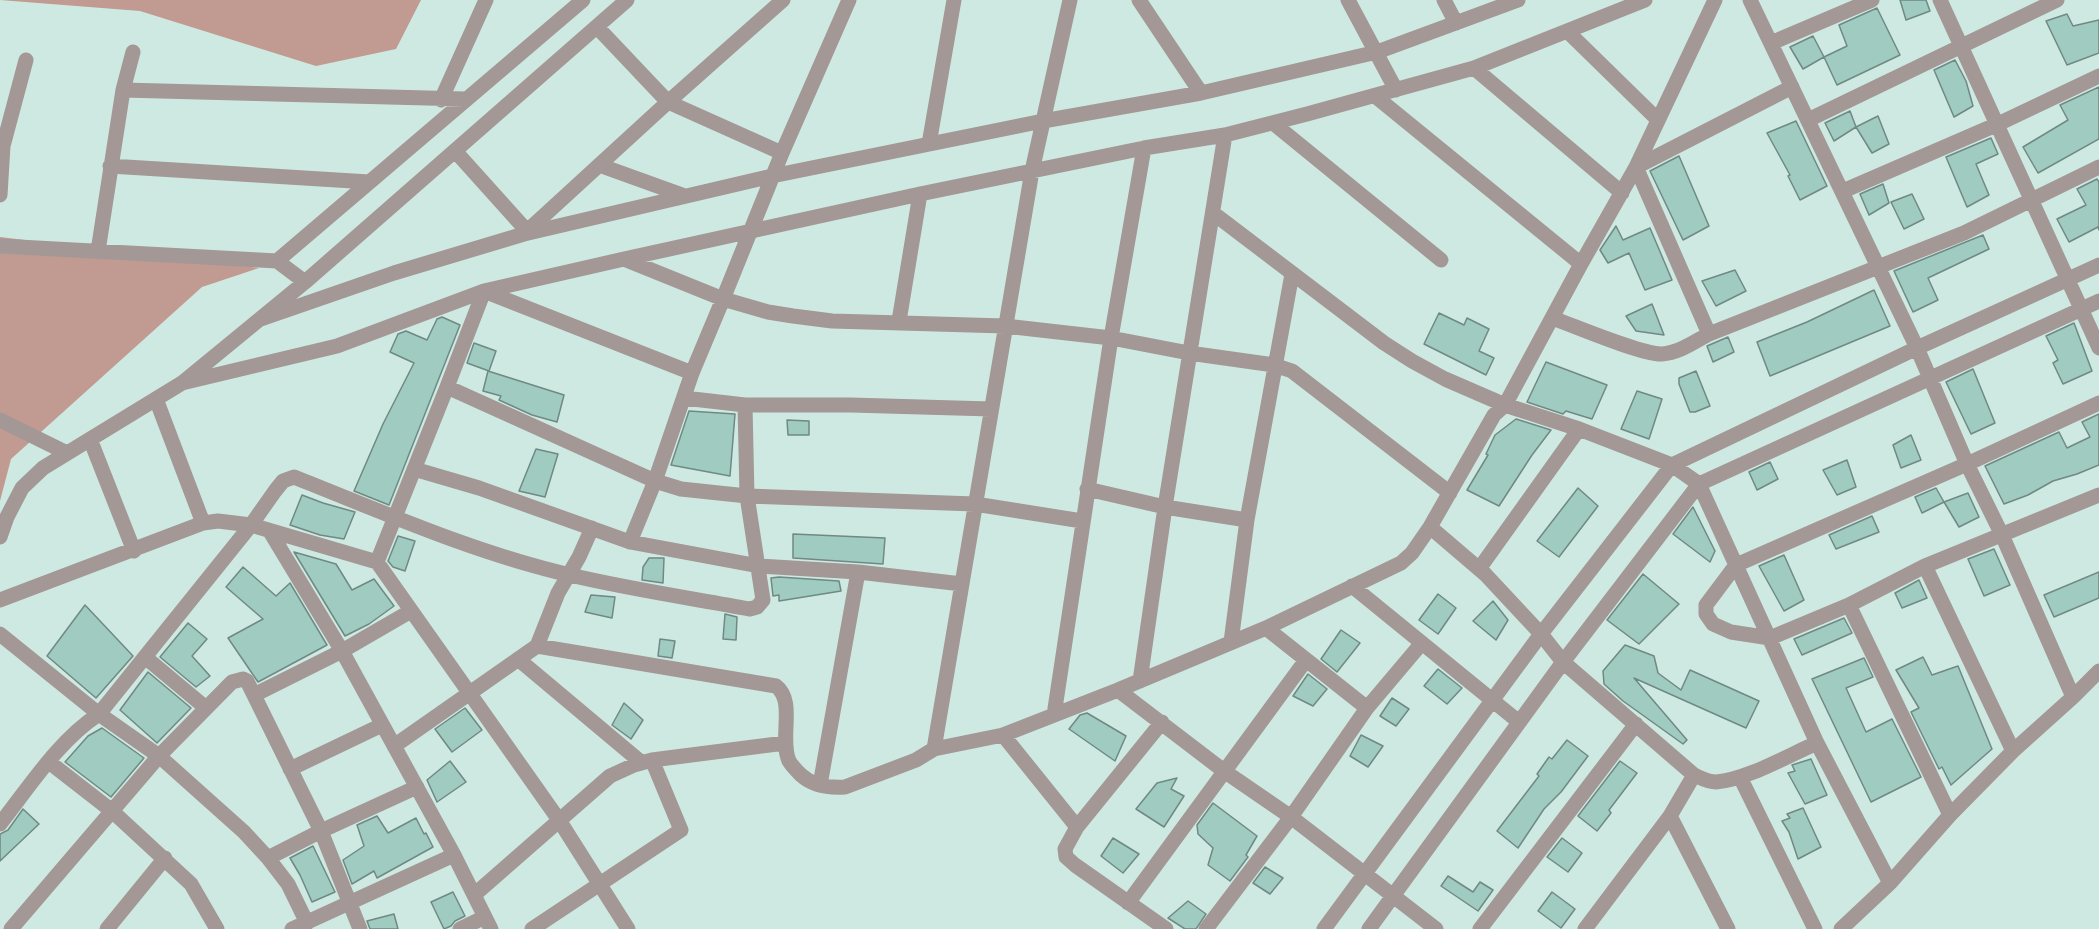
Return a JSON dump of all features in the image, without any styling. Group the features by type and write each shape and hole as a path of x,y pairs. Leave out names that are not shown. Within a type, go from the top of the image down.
{"street":[{"path":"441,100 486,0"},
{"path":"277,261 583,0"},
{"path":"0,537 7,517 22,488 43,468 182,383 305,282 627,0"},
{"path":"526,233 783,0"},
{"path":"630,542 655,481 692,373 782,153 849,0"},
{"path":"929,144 954,0"},
{"path":"934,749 1032,171 1070,0"},
{"path":"1139,0 1201,93"},
{"path":"1348,0 1396,90"},
{"path":"1444,0 1456,23"},
{"path":"261,319 394,273 526,233 772,177 1043,121 1201,93 1377,52 1518,0"},
{"path":"182,383 337,346 484,291 920,194 1144,148 1225,135 1273,123 1474,68 1646,0"},
{"path":"537,646 776,686 782,690 786,699 785,743 789,761 805,779 833,788 845,787 916,760 934,749 1003,735 1118,690 1266,628 1401,563 1412,553 1430,527 1494,415 1505,405 1636,167 1715,0"},
{"path":"1750,0 1917,348 1966,464 2002,535 2073,697"},
{"path":"1771,43 1872,0"},
{"path":"1940,0 2099,348"},
{"path":"1808,120 2057,0"},
{"path":"597,27 668,102 782,153"},
{"path":"1568,32 1658,120"},
{"path":"98,251 123,90 133,52"},
{"path":"0,195 3,146 26,60"},
{"path":"1474,68 1622,193"},
{"path":"1843,191 1998,124 2099,76"},
{"path":"1636,167 1792,87"},
{"path":"123,90 465,99"},
{"path":"1375,96 1581,264"},
{"path":"1273,123 1441,260"},
{"path":"1140,681 1165,507 1225,135"},
{"path":"1054,715 1082,520 1144,148"},
{"path":"456,152 526,233"},
{"path":"599,165 685,196"},
{"path":"110,166 369,182"},
{"path":"1636,167 1709,334"},
{"path":"1552,318 1641,350 1660,354 1676,352 1709,334 1964,233 2099,167"},
{"path":"899,321 920,194"},
{"path":"1213,213 1292,274 1412,361 1445,379 1505,405 1579,429 1672,465 1699,484 1817,743 1890,883"},
{"path":"0,246 277,261 305,282"},
{"path":"624,259 723,299 768,312 832,321 899,321 1005,326 1111,338 1189,353 1274,365 1292,371 1450,493"},
{"path":"1324,929 1541,634 1672,465 1917,348 2099,265"},
{"path":"1231,642 1247,520 1292,274"},
{"path":"484,291 692,373"},
{"path":"377,562 484,291"},
{"path":"1369,929 1563,662 1699,484 2099,301"},
{"path":"447,387 655,481 681,489 747,496 975,504 1082,520"},
{"path":"684,398 745,405 991,409"},
{"path":"156,399 203,523"},
{"path":"2099,403 1736,565 1706,605 1706,614 1713,624 1731,632 1770,639 1849,605 1925,566 2099,495"},
{"path":"0,824 49,762 83,725 99,714 252,525 275,491 284,481 294,477 396,518 501,555 570,575 750,609 757,608 764,600 747,496 745,405"},
{"path":"0,420 67,453"},
{"path":"1479,569 1579,429"},
{"path":"90,439 134,551"},
{"path":"414,469 479,488 630,542 759,566 858,572 962,584"},
{"path":"1087,489 1165,507 1247,520"},
{"path":"0,600 203,523 218,521 252,525 377,562 559,820 628,929"},
{"path":"1430,527 1479,569 1541,634 1563,662 1694,775 1715,782 1740,777 1817,743"},
{"path":"394,746 537,646 558,593 570,575 592,528"},
{"path":"269,530 342,651 454,855 488,923 460,929"},
{"path":"1925,566 2013,751"},
{"path":"820,785 858,572"},
{"path":"1352,586 1519,722"},
{"path":"1849,605 1950,815"},
{"path":"254,695 342,651 411,611"},
{"path":"1266,628 1367,708"},
{"path":"0,634 99,714 159,756 244,832 288,884 307,923"},
{"path":"1206,929 1291,817 1367,708 1421,644"},
{"path":"145,657 206,708"},
{"path":"518,659 647,762 681,830 532,929"},
{"path":"1128,903 1306,660"},
{"path":"1841,929 1890,883 1950,815 2013,751 2099,671"},
{"path":"11,929 159,756 232,682 243,679 247,681 321,831 360,929"},
{"path":"1118,690 1224,771 1291,817 1436,929"},
{"path":"1162,722 1077,827 1065,849 1066,857 1166,929"},
{"path":"1480,929 1636,724"},
{"path":"290,769 382,725"},
{"path":"1003,735 1077,827"},
{"path":"474,895 610,776 647,762 785,743"},
{"path":"49,762 112,811 165,858 191,884 217,929"},
{"path":"1585,929 1670,816 1694,775"},
{"path":"1740,777 1815,929"},
{"path":"268,858 417,787"},
{"path":"1670,816 1728,929"},
{"path":"292,929 454,855"},
{"path":"107,929 165,858"}],"shaded area":[{"path":"0,0 421,0 396,49 316,66 140,11"},
{"path":"0,237 259,268 202,287 11,459 0,501"}],"building":[{"path":"1900,0 1926,0 1930,11 1906,20"},
{"path":"1877,8 1900,55 1837,85 1824,57 1847,46 1839,25"},
{"path":"2067,14 2073,26 2099,20 2099,53 2067,65 2046,21"},
{"path":"1813,36 1824,57 1803,69 1790,47"},
{"path":"1955,60 1966,81 1973,106 1954,117 1934,70"},
{"path":"2099,87 2099,139 2038,173 2023,147 2068,120 2060,105"},
{"path":"1850,111 1856,127 1834,141 1825,123"},
{"path":"1878,116 1889,144 1872,153 1856,127"},
{"path":"1796,121 1827,186 1800,200 1788,176 1790,175 1767,133"},
{"path":"1991,138 1998,154 1976,164 1989,195 1967,207 1946,157"},
{"path":"1679,156 1709,226 1683,240 1650,171"},
{"path":"2097,179 2099,182 2099,230 2098,227 2069,242 2057,219 2086,205 2077,189"},
{"path":"1883,184 1889,203 1869,215 1860,194"},
{"path":"1912,194 1924,219 1904,229 1891,202"},
{"path":"1616,226 1623,240 1650,228 1672,280 1645,290 1629,253 1608,263 1600,250"},
{"path":"1983,235 1989,249 1928,278 1938,300 1913,312 1894,271"},
{"path":"1735,270 1746,291 1716,306 1702,281"},
{"path":"1874,290 1890,326 1770,376 1757,342 1807,322"},
{"path":"1652,304 1664,335 1636,331 1626,316"},
{"path":"1439,313 1464,325 1467,318 1489,329 1479,351 1494,358 1486,375 1424,344"},
{"path":"442,317 460,325 389,505 354,491 383,424 414,363 390,352 398,334 406,331 427,340 437,319"},
{"path":"2074,323 2092,371 2063,384 2053,363 2058,360 2046,336"},
{"path":"1728,337 1734,352 1713,362 1707,346"},
{"path":"474,343 496,351 489,371 467,363"},
{"path":"1546,362 1607,385 1592,419 1566,411 1563,414 1527,402"},
{"path":"1973,369 1995,423 1971,434 1946,382"},
{"path":"488,371 564,395 557,422 532,415 499,400 501,396 483,391"},
{"path":"1696,371 1710,406 1690,412 1679,384 1679,378"},
{"path":"1637,391 1662,399 1649,439 1621,429"},
{"path":"689,411 735,414 730,476 671,465"},
{"path":"2099,414 2099,465 2053,481 2028,495 2004,504 1985,466 2059,432 2067,448 2090,437 2082,422"},
{"path":"1516,419 1551,430 1499,506 1467,490 1488,455 1486,454 1495,435"},
{"path":"787,420 809,421 809,435 788,435"},
{"path":"1911,435 1921,460 1901,468 1893,445"},
{"path":"536,449 558,454 545,497 519,491"},
{"path":"1847,460 1856,487 1837,495 1823,470"},
{"path":"1770,462 1778,479 1757,490 1749,472"},
{"path":"1578,488 1598,506 1559,557 1537,541"},
{"path":"1936,488 1944,502 1922,513 1915,497"},
{"path":"1968,493 1979,517 1959,527 1944,502"},
{"path":"302,495 355,512 344,539 320,535 290,525"},
{"path":"1693,507 1715,551 1710,562 1673,534"},
{"path":"1872,516 1879,532 1836,549 1829,535"},
{"path":"793,534 885,538 883,564 793,558"},
{"path":"398,536 415,541 405,571 393,567 388,561"},
{"path":"1994,549 2010,585 1984,596 1968,559"},
{"path":"294,552 336,564 352,590 374,579 394,606 369,624 345,636"},
{"path":"1784,555 1804,600 1784,611 1759,566"},
{"path":"649,558 664,558 663,583 642,580 643,567"},
{"path":"243,567 276,596 290,583 327,645 258,682 228,638 263,619 226,587"},
{"path":"2099,572 2099,598 2054,617 2044,595"},
{"path":"1643,574 1679,604 1639,644 1607,620"},
{"path":"771,578 839,581 841,591 779,601 779,595 773,596"},
{"path":"1919,580 1927,598 1902,608 1895,593"},
{"path":"1438,594 1456,608 1438,634 1419,620"},
{"path":"591,595 615,597 612,618 585,612"},
{"path":"1493,601 1508,620 1496,640 1473,621"},
{"path":"85,605 133,656 96,698 47,656"},
{"path":"725,614 737,617 736,640 723,639"},
{"path":"1844,618 1852,633 1802,655 1794,639"},
{"path":"188,623 207,639 192,656 210,676 196,687 160,657"},
{"path":"1341,630 1360,643 1337,672 1321,659"},
{"path":"660,639 675,641 672,658 658,656"},
{"path":"1625,645 1654,656 1658,673 1681,690 1690,670 1759,701 1746,728 1634,678 1687,740 1683,744 1623,701 1604,684 1603,671"},
{"path":"1923,657 1932,675 1958,666 1992,749 1951,785 1942,767 1939,769 1911,712 1919,708 1896,670"},
{"path":"1864,658 1873,677 1846,688 1866,732 1892,719 1921,777 1871,802 1812,679"},
{"path":"1438,669 1462,688 1447,704 1424,686"},
{"path":"148,672 191,708 157,743 120,710"},
{"path":"1308,674 1327,689 1313,706 1293,696"},
{"path":"1392,698 1409,709 1396,726 1380,716"},
{"path":"624,703 643,720 631,739 612,725"},
{"path":"465,708 482,730 452,752 435,729"},
{"path":"1087,713 1126,736 1115,761 1069,729 1080,715"},
{"path":"102,728 144,758 111,797 65,762 88,736"},
{"path":"1361,735 1383,746 1368,767 1350,756"},
{"path":"1567,740 1588,756 1561,792 1544,809 1518,848 1497,831 1539,776 1537,774 1549,757 1552,759"},
{"path":"1811,759 1827,795 1805,804 1788,773 1795,771 1792,765"},
{"path":"450,761 466,782 437,802 427,780"},
{"path":"1620,761 1637,773 1609,810 1611,813 1597,831 1578,816"},
{"path":"1177,778 1171,789 1184,796 1164,827 1136,809 1157,783"},
{"path":"1213,803 1257,836 1246,855 1248,857 1230,881 1208,865 1213,848 1198,834 1197,825"},
{"path":"1803,808 1821,847 1798,859 1789,832 1782,821 1790,818 1787,814"},
{"path":"23,809 39,824 0,861 0,834 8,830"},
{"path":"377,816 388,833 416,818 433,847 377,878 374,871 352,884 343,860 364,846 357,825"},
{"path":"1113,838 1139,854 1123,873 1101,856"},
{"path":"1562,838 1582,853 1568,872 1547,857"},
{"path":"313,846 335,892 312,902 290,858"},
{"path":"1265,867 1283,878 1270,894 1253,883"},
{"path":"1448,876 1473,892 1480,882 1493,890 1478,911 1441,886"},
{"path":"453,892 465,916 444,929 431,902"},
{"path":"1552,892 1575,909 1561,928 1538,911"},
{"path":"1188,901 1206,914 1196,929 1185,929 1168,918"},
{"path":"394,914 398,929 370,929 367,921"}]}
